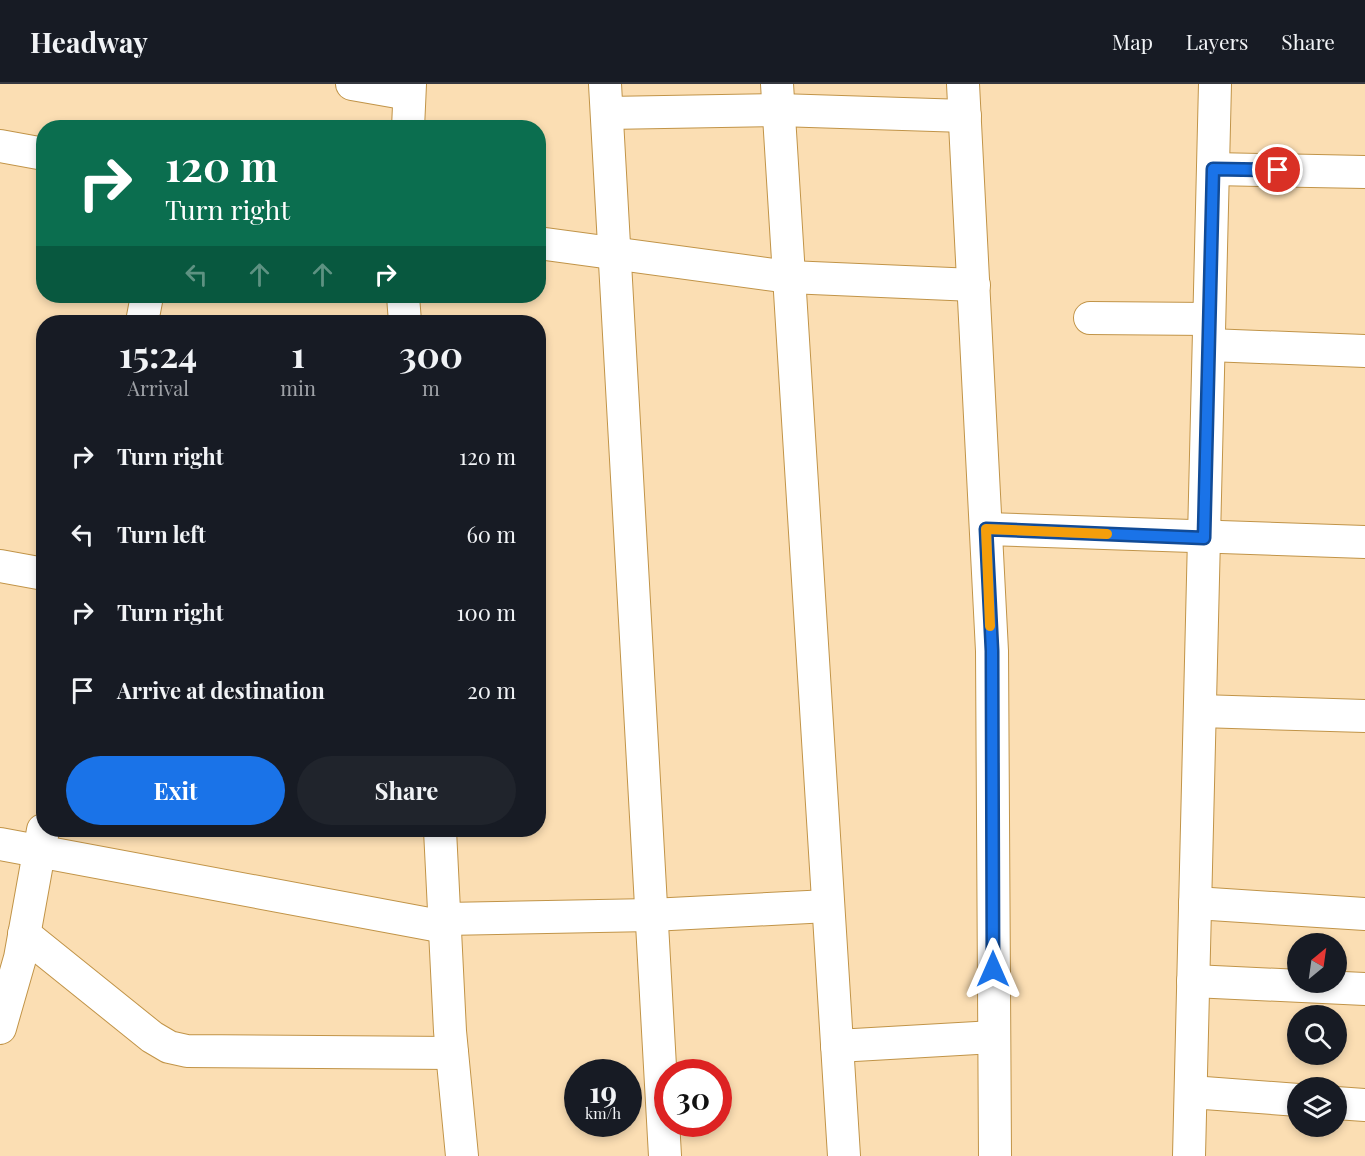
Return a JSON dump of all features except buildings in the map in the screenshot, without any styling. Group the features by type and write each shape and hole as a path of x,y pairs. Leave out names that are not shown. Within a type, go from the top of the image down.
{"street":[{"path":"352,84 410,89 408,120"},
{"path":"963,84 992,651 994,1156"},
{"path":"1189,1156 1215,84"},
{"path":"664,1156 606,99 778,97 965,116"},
{"path":"778,97 843,1156"},
{"path":"0,146 36,153"},
{"path":"1213,169 1365,172"},
{"path":"546,244 789,277 974,285"},
{"path":"1090,318 1365,351"},
{"path":"986,529 1365,542"},
{"path":"0,566 36,573"},
{"path":"1200,711 1365,716"},
{"path":"440,837 452,1053 462,1156"},
{"path":"0,844 42,840 445,923 828,906"},
{"path":"0,1028 24,934 42,840"},
{"path":"1196,903 1365,914"},
{"path":"24,934 152,1037 169,1047 187,1051 452,1053"},
{"path":"1194,981 1365,989"},
{"path":"837,1046 994,1037"},
{"path":"1191,1092 1287,1099"},
{"path":"1347,1104 1365,1105"}],"slow traffic":[{"path":"990,626 986,529 1107,534"}],"route":[{"path":"993,969 992,651 986,529 1204,538 1213,169 1278,170"}]}
